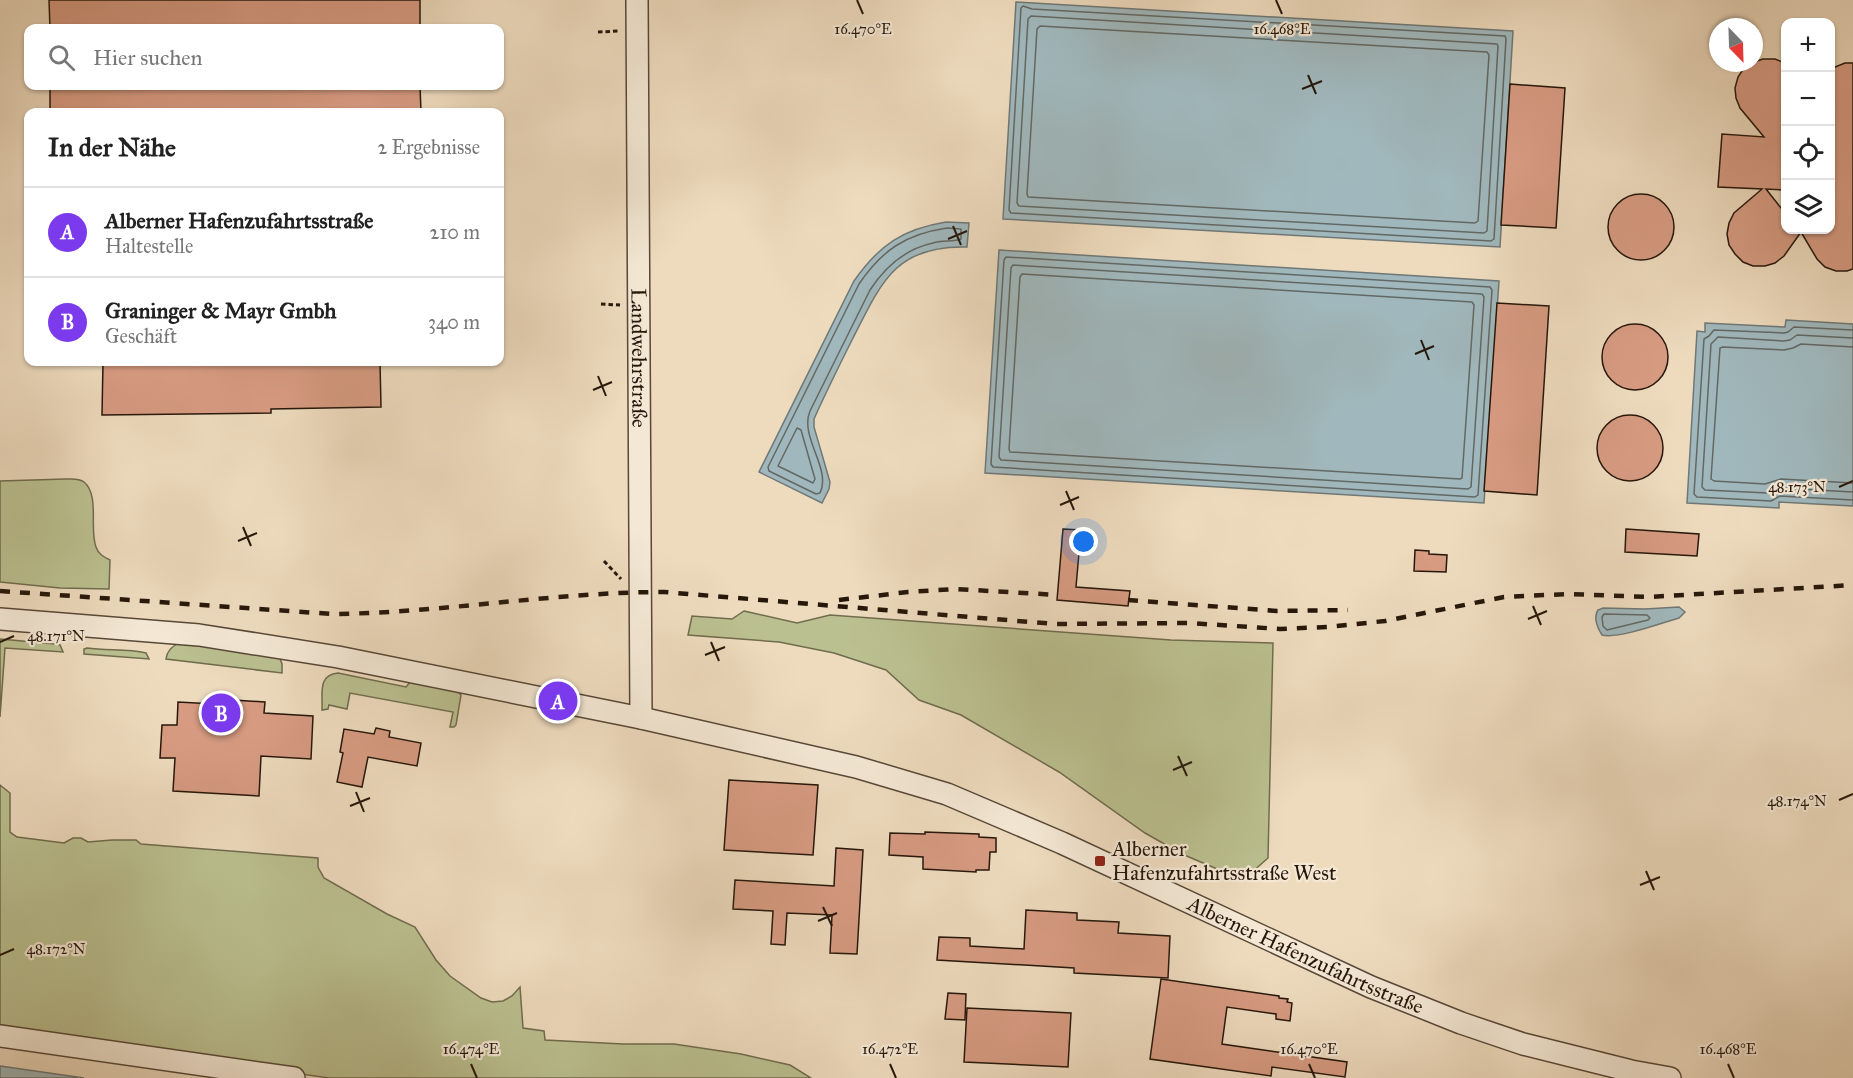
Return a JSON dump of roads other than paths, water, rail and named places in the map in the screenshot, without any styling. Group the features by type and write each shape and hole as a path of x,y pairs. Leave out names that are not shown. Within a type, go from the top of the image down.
{"street":[{"name":"Landwehrstraße","path":"638,0 641,718"},
{"name":"Alberner Hafenzufahrtsstraße","path":"0,619 233,640 361,661 641,718 856,767 947,794 1062,843 1371,987 1461,1023 1523,1044 1631,1071 1670,1078"},
{"path":"0,1036 294,1078"}],"water":[{"path":"1016,2 1513,31 1500,247 1003,219"},
{"path":"946,222 969,223 967,247 943,248 923,253 893,271 872,301 814,419 814,427 830,482 822,503 759,472 854,281 863,268 883,248 905,234"},
{"path":"999,250 1499,281 1484,503 985,473"},
{"path":"1786,320 1853,324 1853,506 1779,502 1779,508 1687,503 1697,331 1705,332 1705,323 1785,327"},
{"path":"1679,607 1685,612 1679,618 1619,635 1602,635 1596,622 1598,610 1603,608"},
{"path":"0,1066 84,1078 0,1078"}],"railway":[{"path":"0,591 332,614 415,610 581,595 664,592 1055,624 1190,623 1280,629 1385,621 1504,597 1568,594 1649,597 1853,585"},
{"path":"839,600 955,589 1058,595"},
{"path":"1128,600 1277,611 1348,610"}],"place":[{"name":"Alberner Hafenzufahrtsstraße","path":"558,701"},
{"name":"Graninger & Mayr Gmbh","path":"221,713"},
{"name":"Alberner Hafenzufahrtsstraße West","path":"1100,861"}]}
